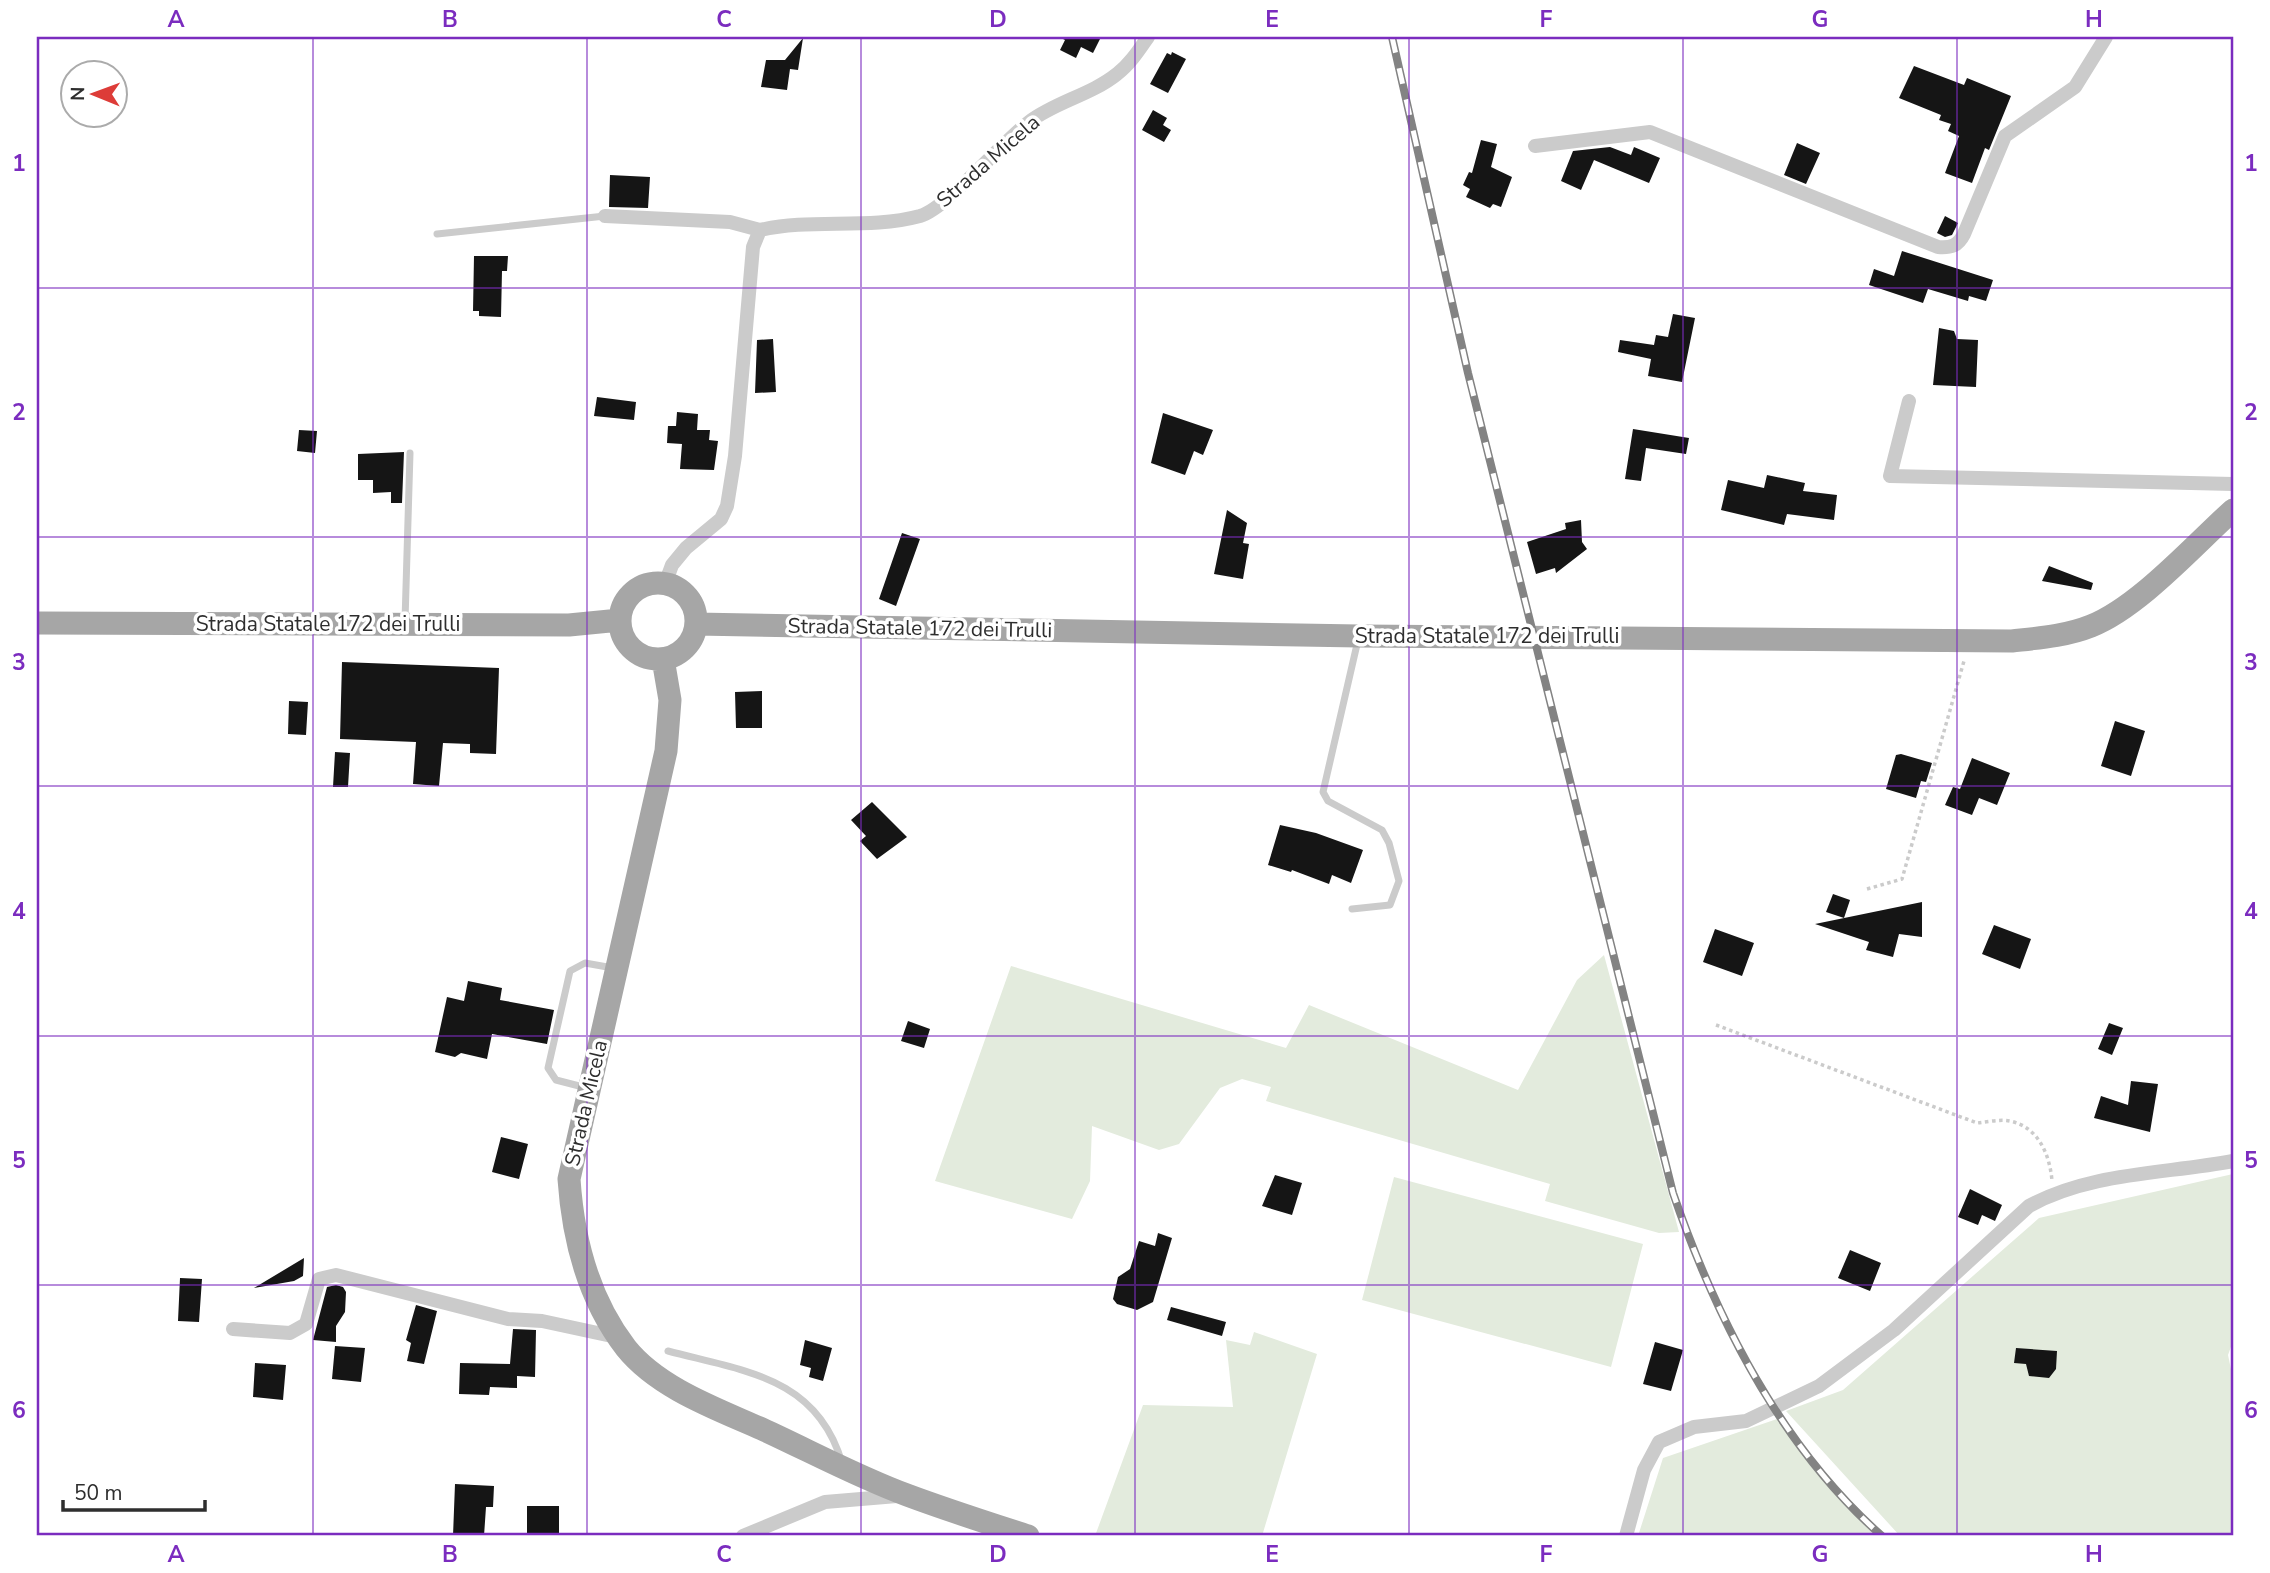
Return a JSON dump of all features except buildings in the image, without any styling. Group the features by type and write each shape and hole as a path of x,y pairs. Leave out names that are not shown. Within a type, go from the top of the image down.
{"main road":[{"name":"Strada Statale 172 dei Trulli","path":"696,624 1359,636 1969,642 2053,637 2093,625 2130,603 2233,510"},
{"path":"665,584 675,587 691,603 696,624 685,648 663,659 641,656 625,641 620,620 623,607 640,588 665,584"},
{"name":"Strada Statale 172 dei Trulli","path":"37,623 569,625 620,620"},
{"name":"Strada Micela","path":"663,659 670,726 569,1179 571,1217 580,1257 603,1310 627,1349 658,1376 688,1394 906,1495 1028,1536"}],"street":[{"name":"Strada Micela","path":"605,216 730,222 760,230 784,225 896,221 923,215 942,204 1029,122 1058,103 1116,75 1134,58 1148,37"},
{"path":"1535,146 1650,132 1938,247 1950,248 1959,243 1964,234 2005,135 2075,87 2106,37"},
{"path":"665,584 672,565 686,548 721,519 727,506 735,456 752,247 760,230"},
{"path":"1909,401 1890,477 2233,484"},
{"path":"1626,1536 1644,1470 1659,1442 1694,1427 1746,1421 1819,1386 1894,1330 2029,1206 2053,1193 2090,1183 2233,1161"},
{"path":"233,1329 290,1333 306,1324 312,1292 318,1279 336,1275 509,1320 542,1321 621,1338"},
{"path":"743,1536 825,1502 906,1495"}],"lane":[{"path":"437,234 605,216"},
{"path":"405,625 410,453"},
{"path":"1352,909 1390,905 1399,881 1390,843 1382,830 1328,802 1323,792 1359,636"},
{"path":"588,1088 556,1080 548,1068 570,971 585,963 617,969"},
{"path":"668,1351 761,1375 790,1389 817,1410 835,1437 844,1466"}],"path":[{"path":"1867,889 1902,879 1969,642"},
{"path":"1716,1025 1977,1123 2011,1121 2036,1136 2050,1157 2053,1193"}],"shaded area":[{"path":"1604,955 1679,1232 1659,1233 1545,1201 1550,1184 1266,1101 1271,1087 1242,1079 1220,1088 1179,1144 1159,1150 1092,1126 1090,1181 1072,1219 935,1181 1011,966 1286,1048 1309,1005 1518,1090 1577,980"},
{"path":"2233,1174 2233,1341 2228,1355 2233,1379 2233,1536 1900,1536 1786,1411 1843,1390 2039,1218"},
{"path":"1394,1177 1643,1244 1611,1367 1362,1300"},
{"path":"1254,1332 1317,1354 1262,1536 1095,1536 1143,1405 1233,1407 1226,1340 1250,1345"},
{"path":"1777,1419 1883,1536 1638,1536 1663,1458"}],"railway":[{"path":"1392,37 1468,373 1673,1193 1710,1287 1756,1378 1813,1462 1846,1501 1882,1536"}]}
